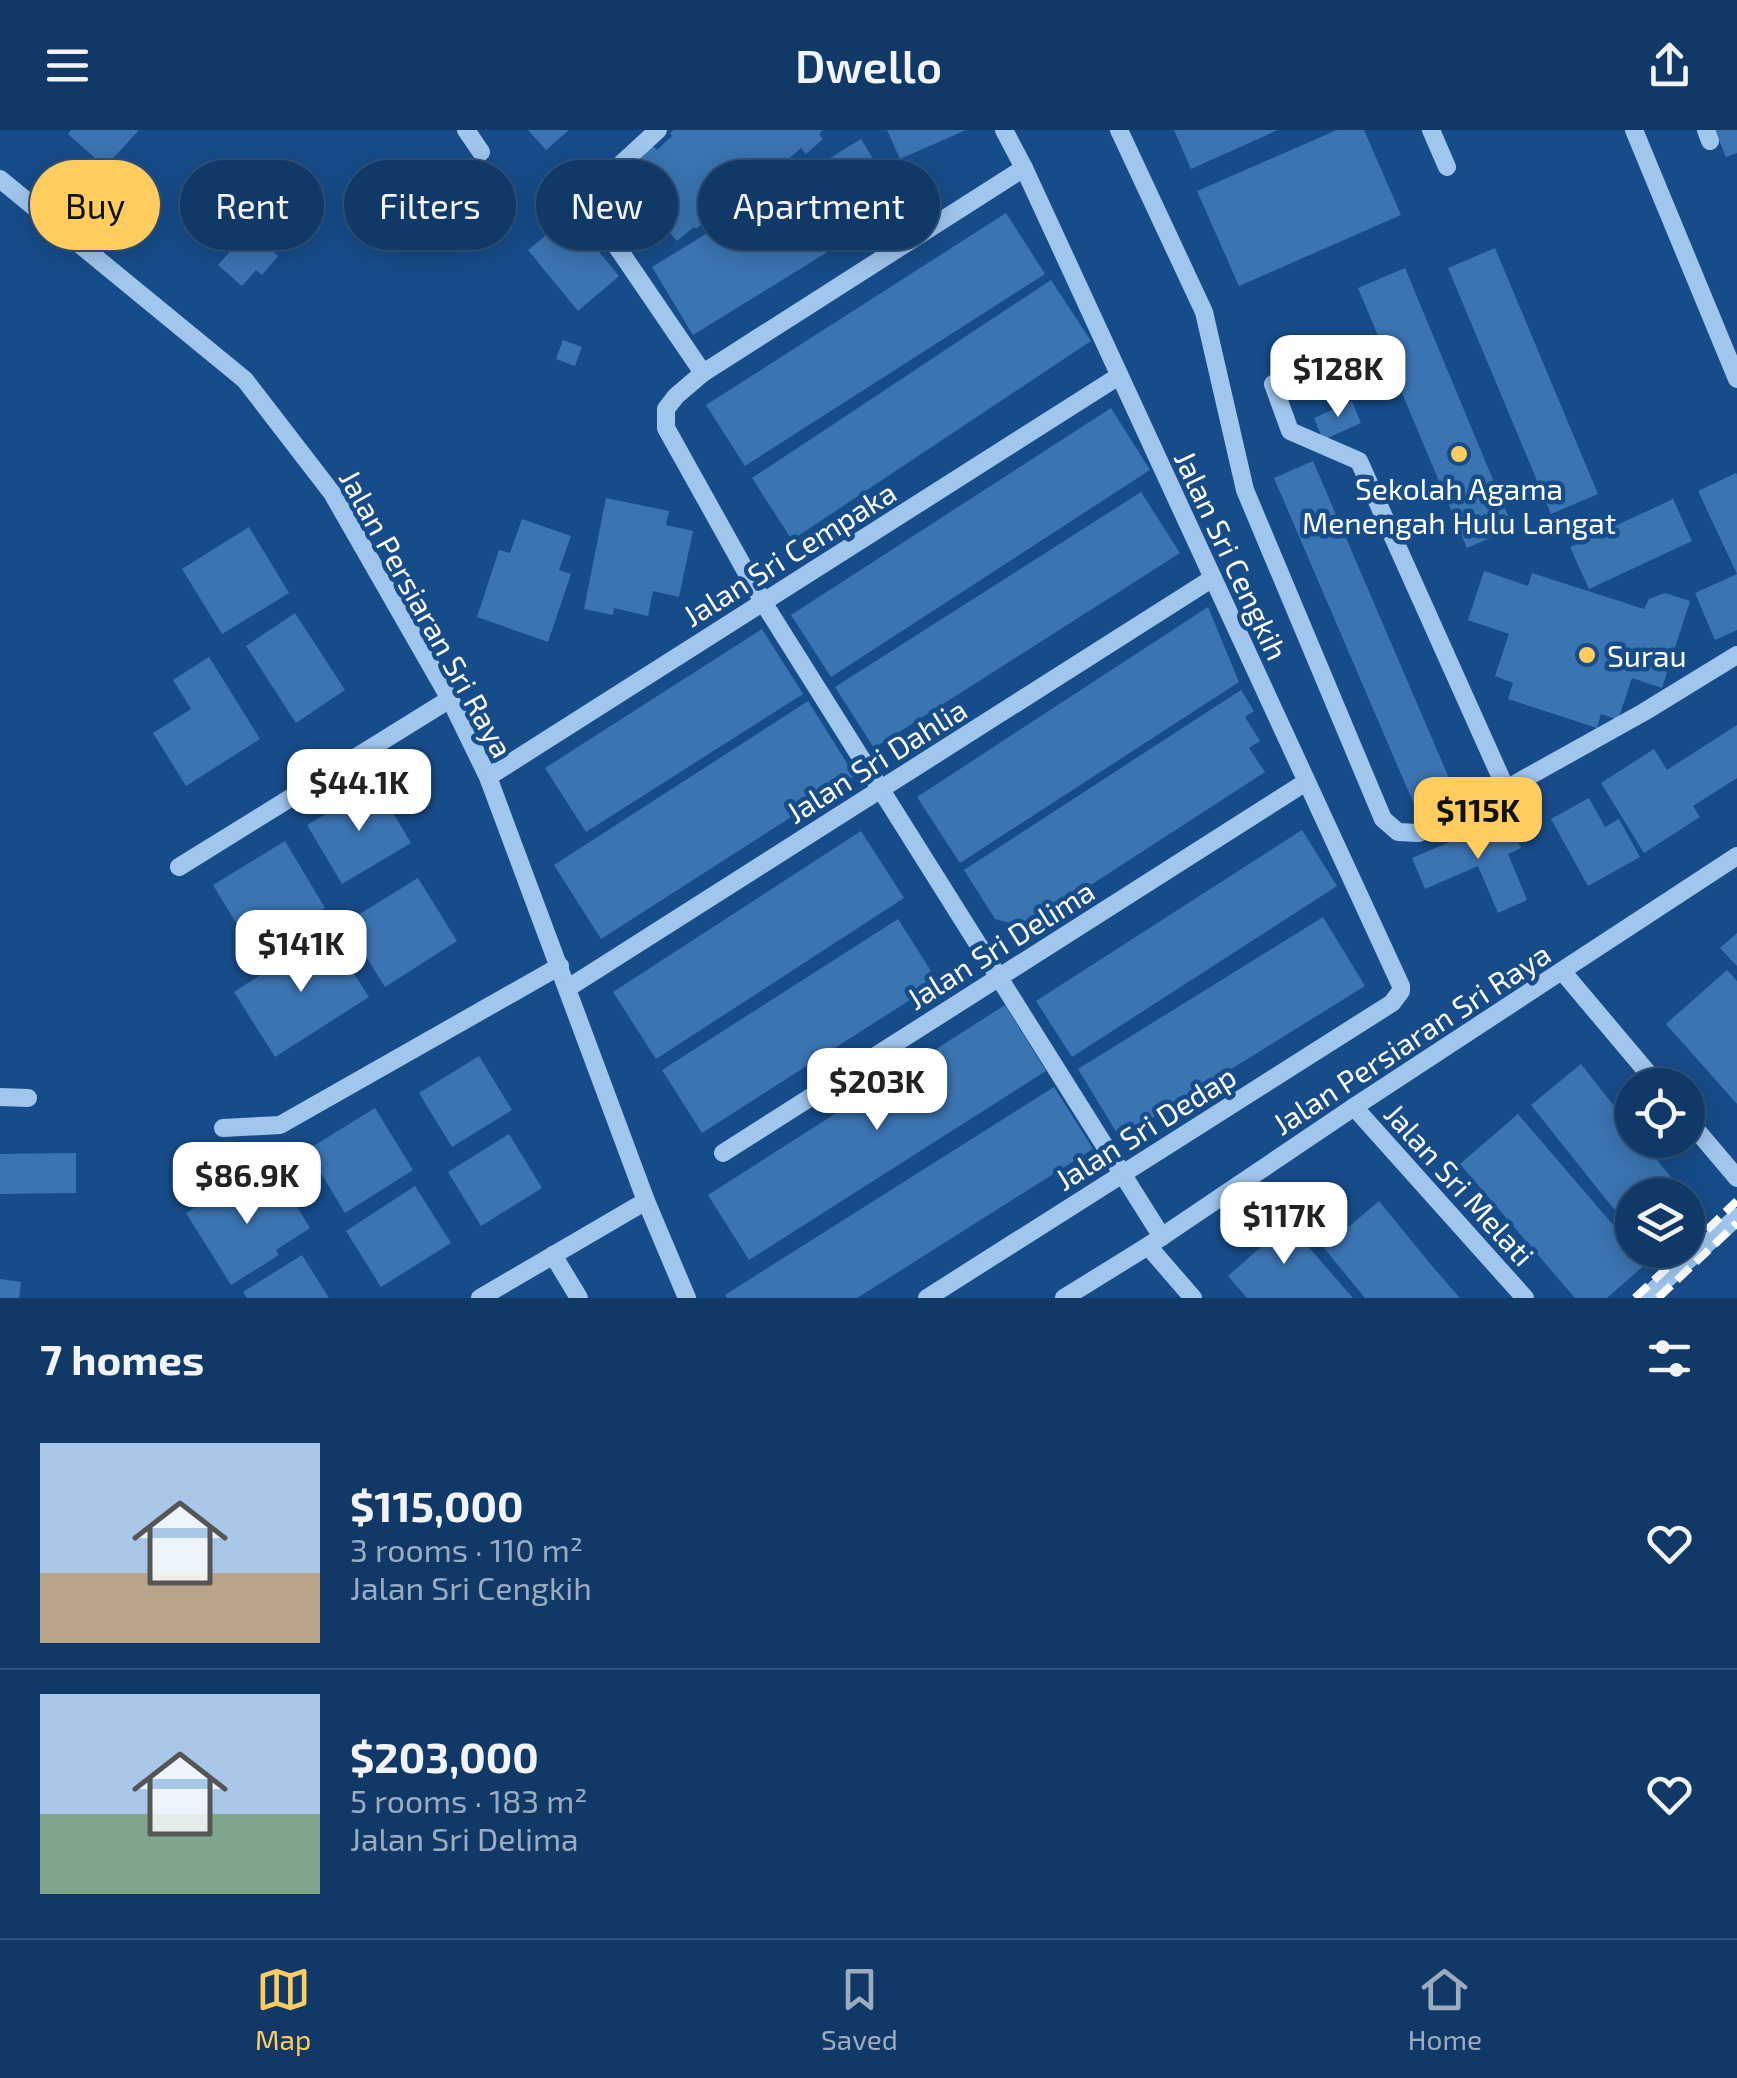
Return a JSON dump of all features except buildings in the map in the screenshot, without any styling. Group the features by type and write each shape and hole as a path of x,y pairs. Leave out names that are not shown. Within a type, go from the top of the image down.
{"street":[{"path":"466,130 480,152"},
{"path":"658,130 595,188 592,204 596,216 704,374"},
{"name":"Jalan Sri Cengkih","path":"1004,130 1400,986 1401,992 1392,1003"},
{"path":"1119,130 1204,312 1244,490 1383,819 1398,832 1419,833 1506,789 1644,712 1737,654"},
{"path":"1431,130 1448,167"},
{"path":"1634,130 1737,379"},
{"path":"1024,168 704,374 676,396 666,410 666,428 763,602 1122,1174 1155,1242 1193,1298"},
{"name":"Jalan Persiaran Sri Raya","path":"0,179 245,380 332,494 450,699 488,777 686,1298"},
{"name":"Jalan Sri Cempaka","path":"488,777 1119,376"},
{"path":"1274,384 1290,430 1359,461 1506,789"},
{"name":"Jalan Sri Dahlia","path":"568,988 1213,578"},
{"path":"179,867 450,699"},
{"name":"Jalan Sri Delima","path":"723,1153 1306,782"},
{"name":"Jalan Persiaran Sri Raya","path":"1064,1298 1155,1242 1737,856"},
{"path":"223,1128 280,1126 560,966"},
{"path":"1562,970 1644,1068"},
{"name":"Jalan Sri Dedap","path":"927,1298 1392,1003"},
{"path":"0,1097 28,1098"},
{"name":"Jalan Sri Melati","path":"1354,1107 1525,1298"},
{"path":"1705,1140 1737,1178"},
{"path":"480,1298 646,1200"},
{"path":"1645,1298 1737,1217"},
{"path":"553,1255 579,1298"}],"railway":[{"path":"1705,1232 1737,1201"},
{"path":"1658,1298 1737,1223"},
{"path":"1635,1298 1667,1268"}],"place":[{"name":"Sekolah Agama Menengah Hulu Langat","path":"1459,454"},
{"name":"Surau","path":"1587,655"}]}
